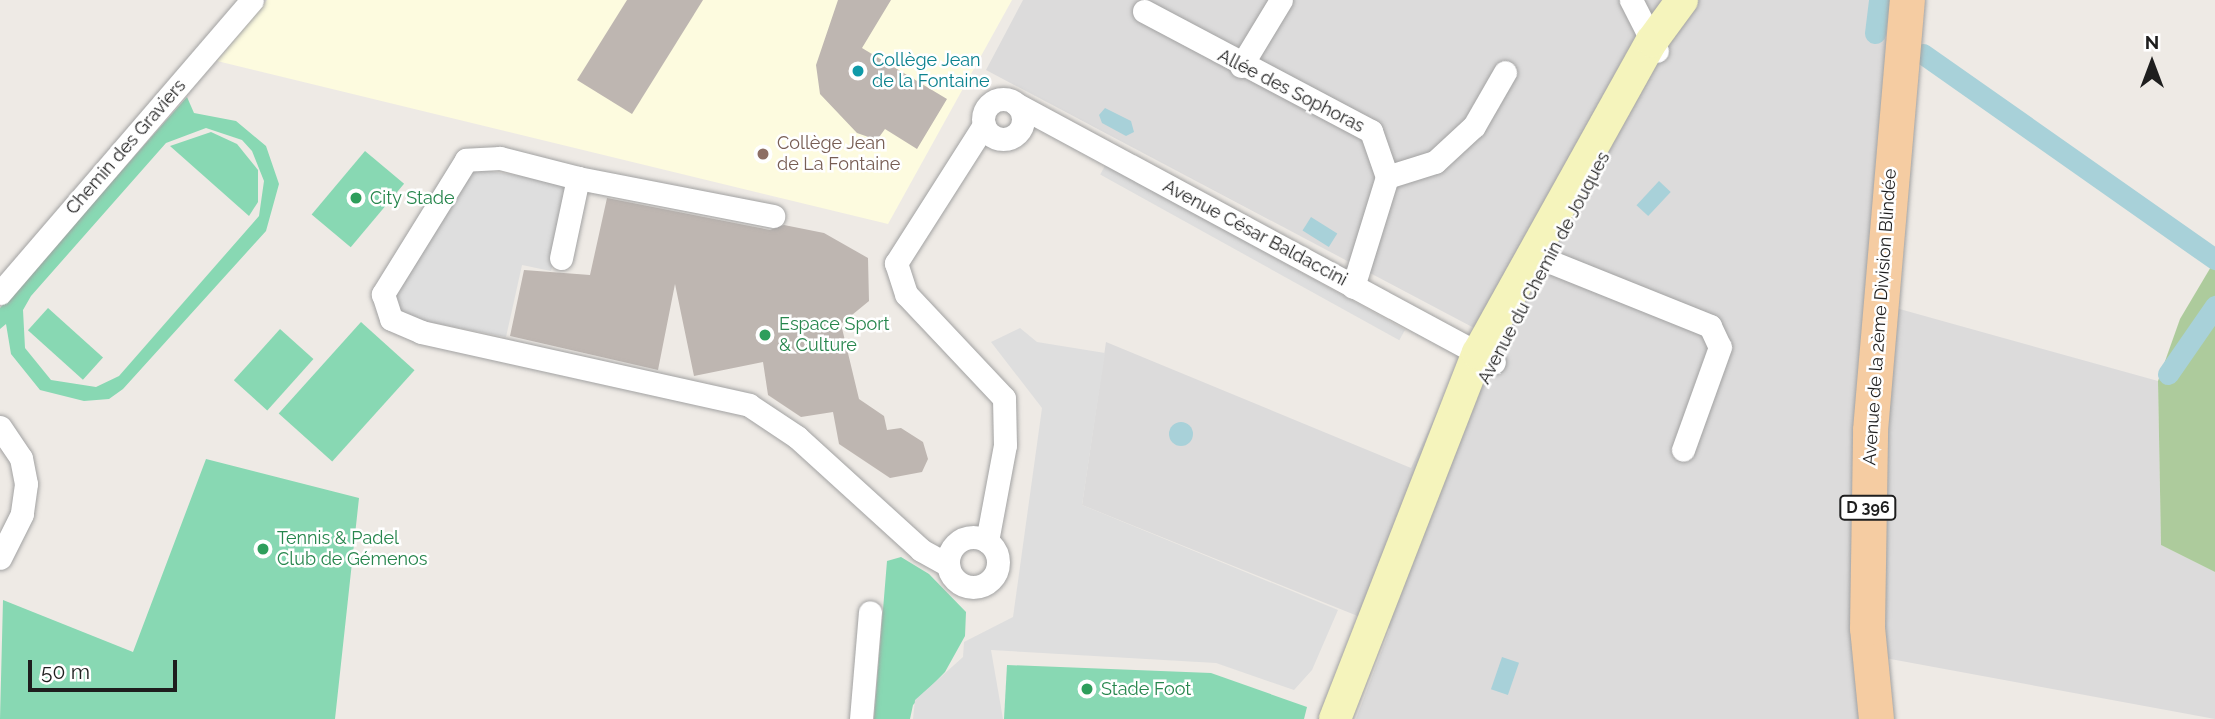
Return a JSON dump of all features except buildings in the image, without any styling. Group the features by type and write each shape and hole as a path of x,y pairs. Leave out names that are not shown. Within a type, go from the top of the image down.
{"main road":[{"name":"Avenue du Chemin de Jouques","path":"1335,719 1402,540 1486,357 1682,0"},
{"name":"Avenue du Chemin de Jouques","path":"1486,357 1546,260 1655,47 1691,0"},
{"name":"Avenue de la 2ème Division Blindée","path":"1876,719 1867,628 1870,430 1907,0"}],"street":[{"name":"Chemin des Graviers","path":"0,293 252,0"},
{"path":"1241,66 1281,0"},
{"path":"1631,0 1655,47"},
{"name":"Allée des Sophoras","path":"1144,11 1241,66 1371,131 1387,177"},
{"path":"1353,286 1387,177 1435,162 1474,126 1505,72"},
{"name":"Avenue César Baldaccini","path":"988,541 1005,445 1004,398 906,294 896,263 984,125 997,138 1015,135 1022,122 1016,104 1486,357"},
{"path":"773,216 578,178 500,158 466,160 383,295 391,319 421,332 749,405 797,437 920,550 948,565 962,584 990,581 998,558 988,541 960,541 948,565"},
{"path":"561,258 578,178"},
{"path":"1546,260 1710,326 1720,347 1683,450"},
{"path":"0,427 21,458 26,484 22,514 0,558"},
{"path":"861,719 870,612"}],"shaded area":[{"name":"Collège Jean de La Fontaine","path":"267,0 1012,0 888,224 217,61"},
{"path":"1023,0 1907,0 1878,303 2158,381 2161,545 2215,572 2215,719 1885,658 1889,719 1356,719 1390,629 1082,505 1106,342 1411,468 1476,329 986,70"},
{"path":"1106,164 1405,330 1399,340 1100,174"},
{"path":"469,168 573,184 551,271 522,265 506,337 407,318 397,310 394,295"},
{"path":"1020,328 1037,342 1105,353 1082,505 1338,610 1312,670 1294,690 1216,663 991,650 1003,719 913,719 915,700 963,657 964,642 1013,617 1042,408 991,342"}],"green space":[{"path":"187,97 194,113 236,121 266,146 279,184 266,231 123,389 109,399 84,401 40,390 11,354 6,324 0,329 0,308","holes":["206,128 242,140 252,151 264,181 259,216 119,376 96,387 51,380 25,348 23,310 31,296 166,143"]},
{"path":"211,132 237,144 258,170 258,202 249,216 170,146"},
{"name":"City Stade","path":"365,151 404,184 351,247 312,215"},
{"path":"2215,260 2215,572 2161,545 2158,381 2180,319"},
{"path":"48,308 103,358 83,380 28,330"},
{"path":"361,322 415,370 332,462 279,413"},
{"path":"280,329 313,359 267,410 234,380"},
{"name":"Tennis & Padel Club de Gémenos","path":"206,459 359,498 335,719 0,719 3,600 133,652"},
{"path":"901,557 929,574 966,612 965,636 945,672 913,705 910,719 874,719 887,561"},
{"path":"1007,665 1211,673 1307,707 1304,719 1004,719"}],"water":[{"path":"1105,108 1131,121 1134,132 1126,136 1102,123 1099,115"},
{"path":"1659,181 1671,192 1648,216 1636,205"},
{"path":"1311,217 1337,233 1329,247 1303,231"},
{"path":"1181,422 1190,425 1193,434 1190,443 1181,446 1172,443 1169,434 1172,425"},
{"path":"1502,657 1519,663 1508,695 1491,689"}],"waterway":[{"path":"1875,33 1879,0"},
{"path":"1923,54 2215,259"},
{"path":"2168,374 2215,306"}],"place":[{"name":"Collège Jean de la Fontaine","path":"858,71"},
{"name":"Collège Jean de La Fontaine","path":"763,154"},
{"name":"City Stade","path":"356,198"},
{"name":"Espace Sport & Culture","path":"765,335"},
{"name":"Tennis & Padel Club de Gémenos","path":"263,549"},
{"name":"Stade Foot","path":"1087,689"}]}
